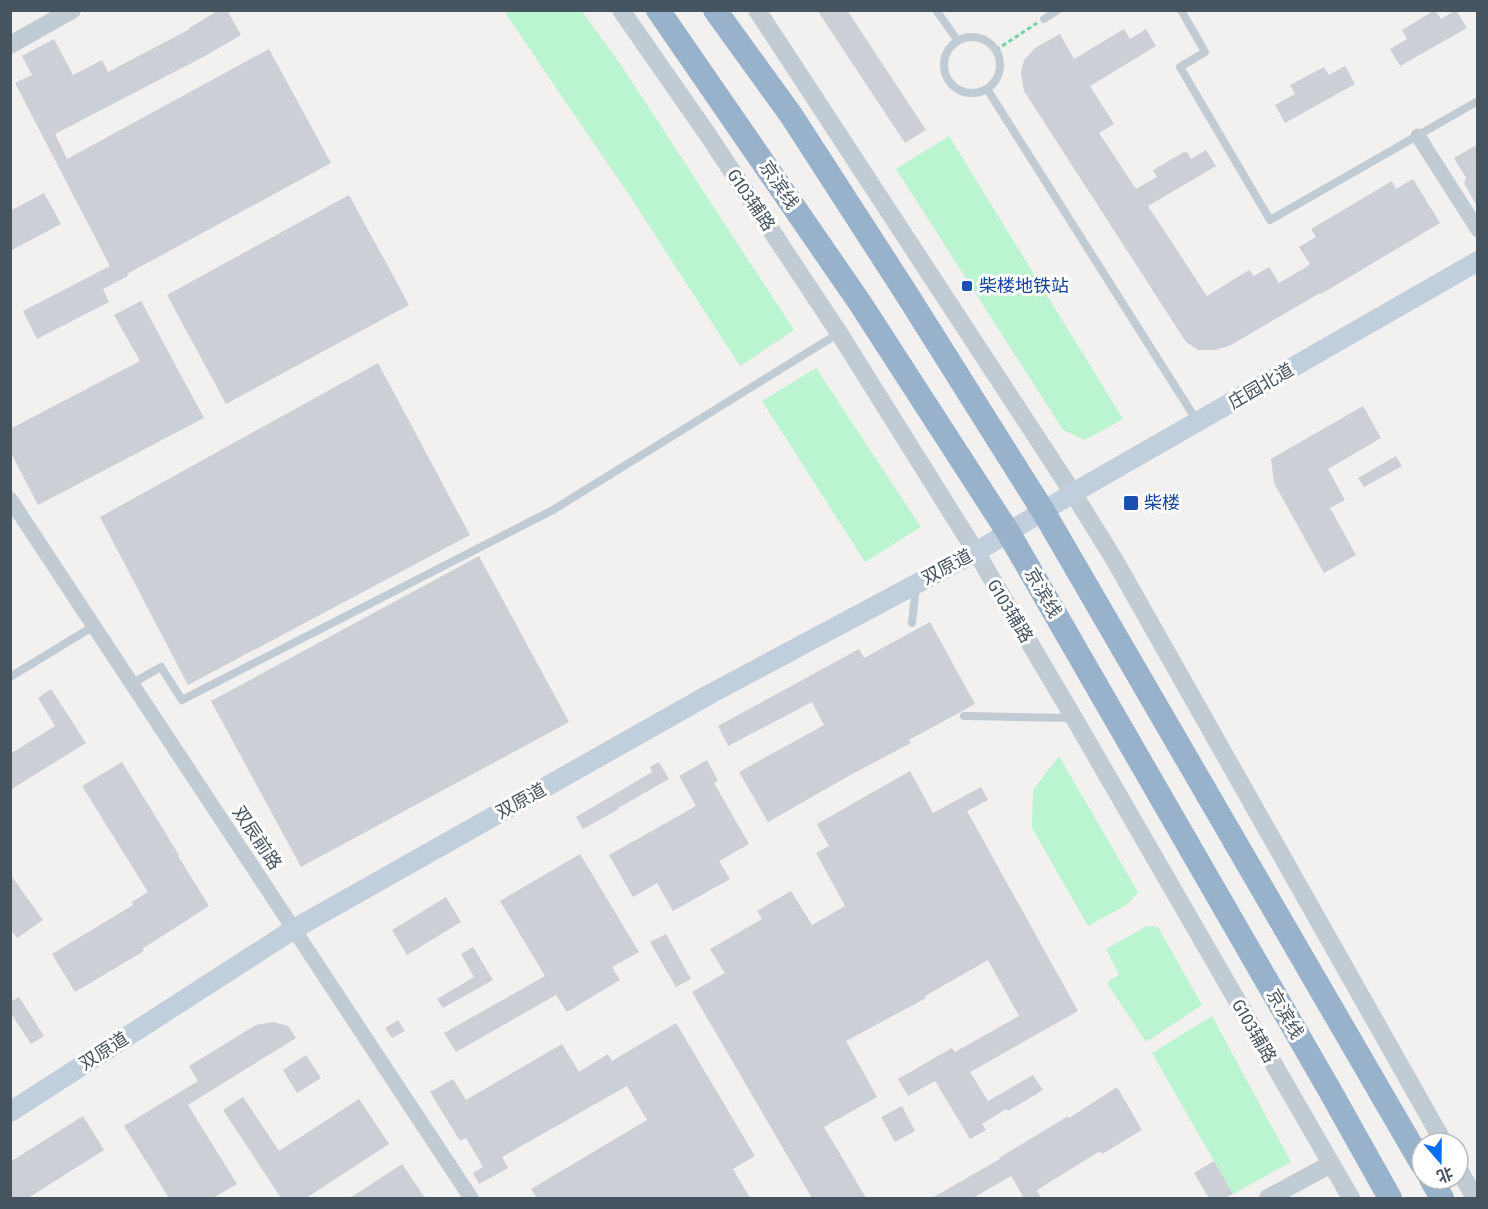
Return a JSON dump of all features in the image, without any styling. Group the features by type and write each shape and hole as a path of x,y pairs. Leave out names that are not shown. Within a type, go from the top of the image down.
{"highway":[{"name":"京滨线","path":"658,10 860,303 1008,532 1390,1198"},
{"path":"715,10 790,115 906,293 1043,511 1410,1143"}],"main road":[{"name":"庄园北道","path":"1043,511 1478,261"},
{"name":"双原道","path":"10,1112 294,929 712,693 975,552 1043,511"}],"street":[{"path":"10,45 72,10"},
{"name":"G103辅路","path":"621,10 708,135 839,333 975,552 1074,718 1351,1198"},
{"path":"757,10 1114,559 1437,1131"},
{"path":"1418,135 1478,230"},
{"name":"双辰前路","path":"10,499 471,1198"},
{"path":"1268,1198 1331,1164"}],"lane":[{"path":"936,10 958,42"},
{"path":"1044,19 1058,10"},
{"path":"1181,10 1205,52 1180,66 1270,220 1478,100"},
{"path":"966,38 983,39 996,50 1000,67 998,76 987,88 968,93 959,90 946,76 944,66 946,57 950,48 958,42 966,38"},
{"path":"987,88 1198,423"},
{"path":"131,684 161,667 182,700 553,510 839,333"},
{"path":"912,623 916,584"},
{"path":"10,677 94,626"},
{"path":"964,716 1074,718"}],"path":[{"path":"996,50 1044,19"}],"green space":[{"path":"504,11 582,11 623,68 794,330 740,366 633,201"},
{"path":"949,136 1123,419 1085,440 1063,430 896,169"},
{"path":"816,368 921,527 865,562 762,401"},
{"path":"1059,756 1138,892 1128,904 1088,926 1032,828 1033,790"},
{"path":"1147,926 1158,927 1202,1005 1146,1042 1107,983 1119,974 1106,949"},
{"path":"1212,1016 1291,1162 1233,1194 1152,1053"}],"building":[{"path":"219,10 227,10 241,35 55,134 67,159 269,49 331,163 127,274 128,276 103,289 109,302 37,339 23,311 110,266 15,83 32,75 22,56 54,39 73,75 102,60 108,72 190,29"},
{"path":"817,10 847,10 926,130 905,143"},
{"path":"1435,10 1441,19 1456,10 1467,28 1400,66 1390,49 1407,39 1402,30"},
{"path":"1124,29 1130,39 1146,29 1156,46 1090,86 1114,124 1099,133 1136,189 1157,177 1153,170 1186,151 1191,159 1206,150 1216,166 1148,206 1207,296 1249,270 1254,276 1269,267 1279,283 1305,268 1310,264 1299,247 1316,237 1311,229 1392,181 1396,189 1413,179 1440,223 1229,346 1215,350 1198,350 1186,342 1024,91 1021,73 1024,60 1035,48 1060,34 1074,59"},
{"path":"1345,66 1355,84 1285,123 1275,105 1295,94 1290,85 1324,67 1329,75"},
{"path":"1478,144 1478,208 1464,183 1466,178 1454,158"},
{"path":"44,193 61,224 10,251 10,211"},
{"path":"349,195 409,305 226,404 167,295"},
{"path":"141,301 204,418 38,505 10,451 10,429 140,361 114,315"},
{"path":"378,363 470,535 188,685 100,517"},
{"path":"1363,406 1381,438 1328,469 1345,500 1330,508 1356,555 1324,573 1274,483 1271,459"},
{"path":"1396,456 1402,466 1364,487 1358,478"},
{"path":"479,556 569,722 301,867 211,701"},
{"path":"930,622 975,704 909,740 911,743 768,822 739,772 824,725 812,702 728,746 718,726 859,649 864,658"},
{"path":"51,689 86,743 10,790 10,754 55,726 38,698"},
{"path":"707,760 718,781 714,783 749,844 719,861 730,879 673,911 657,883 633,897 609,855 696,806 679,776"},
{"path":"122,762 209,906 142,949 144,951 75,992 52,954 133,905 132,902 148,892 82,786"},
{"path":"659,762 669,779 583,829 576,817 652,772 650,767"},
{"path":"910,771 933,813 981,787 988,800 967,811 1078,1011 970,1072 988,1101 1033,1075 1043,1090 982,1124 986,1130 970,1139 935,1081 908,1096 898,1079 952,1048 955,1052 1019,1016 988,960 925,996 926,998 846,1041 877,1097 824,1127 866,1198 812,1198 692,992 725,973 710,949 762,919 757,911 791,891 812,925 845,906 816,853 829,846 817,824"},
{"path":"580,854 639,952 612,967 620,980 567,1012 556,995 456,1052 444,1033 545,976 500,901"},
{"path":"10,874 43,920 17,938 10,928"},
{"path":"446,897 461,922 407,955 392,930"},
{"path":"666,934 691,979 676,987 650,942"},
{"path":"473,947 493,980 443,1008 437,999 474,977 461,954"},
{"path":"19,997 44,1036 31,1044 10,1012 10,1002"},
{"path":"398,1020 405,1031 392,1038 385,1028"},
{"path":"273,1022 288,1026 296,1038 188,1105 237,1184 213,1198 169,1198 124,1126 198,1081 189,1066 256,1025"},
{"path":"676,1023 755,1156 733,1169 750,1198 537,1198 531,1189 647,1120 627,1086 502,1157 508,1168 479,1184 473,1173 483,1167 466,1138 460,1141 430,1092 453,1079 466,1100 562,1044 579,1072 608,1054 612,1061"},
{"path":"306,1055 321,1078 297,1093 283,1070"},
{"path":"1117,1087 1142,1130 1102,1154 1100,1151 1037,1190 1041,1198 1024,1198 1011,1176 973,1198 932,1198 1068,1116 1069,1118"},
{"path":"243,1097 279,1151 359,1099 389,1144 306,1198 281,1198 223,1110"},
{"path":"902,1106 915,1131 895,1142 881,1117"},
{"path":"83,1116 104,1150 28,1198 10,1198 10,1162"},
{"path":"1214,1161 1233,1194 1225,1198 1209,1198 1194,1173"},
{"path":"402,1164 425,1198 350,1198"}],"place":[{"name":"柴楼地铁站","path":"967,286"},
{"name":"柴楼","path":"1131,503"}]}
